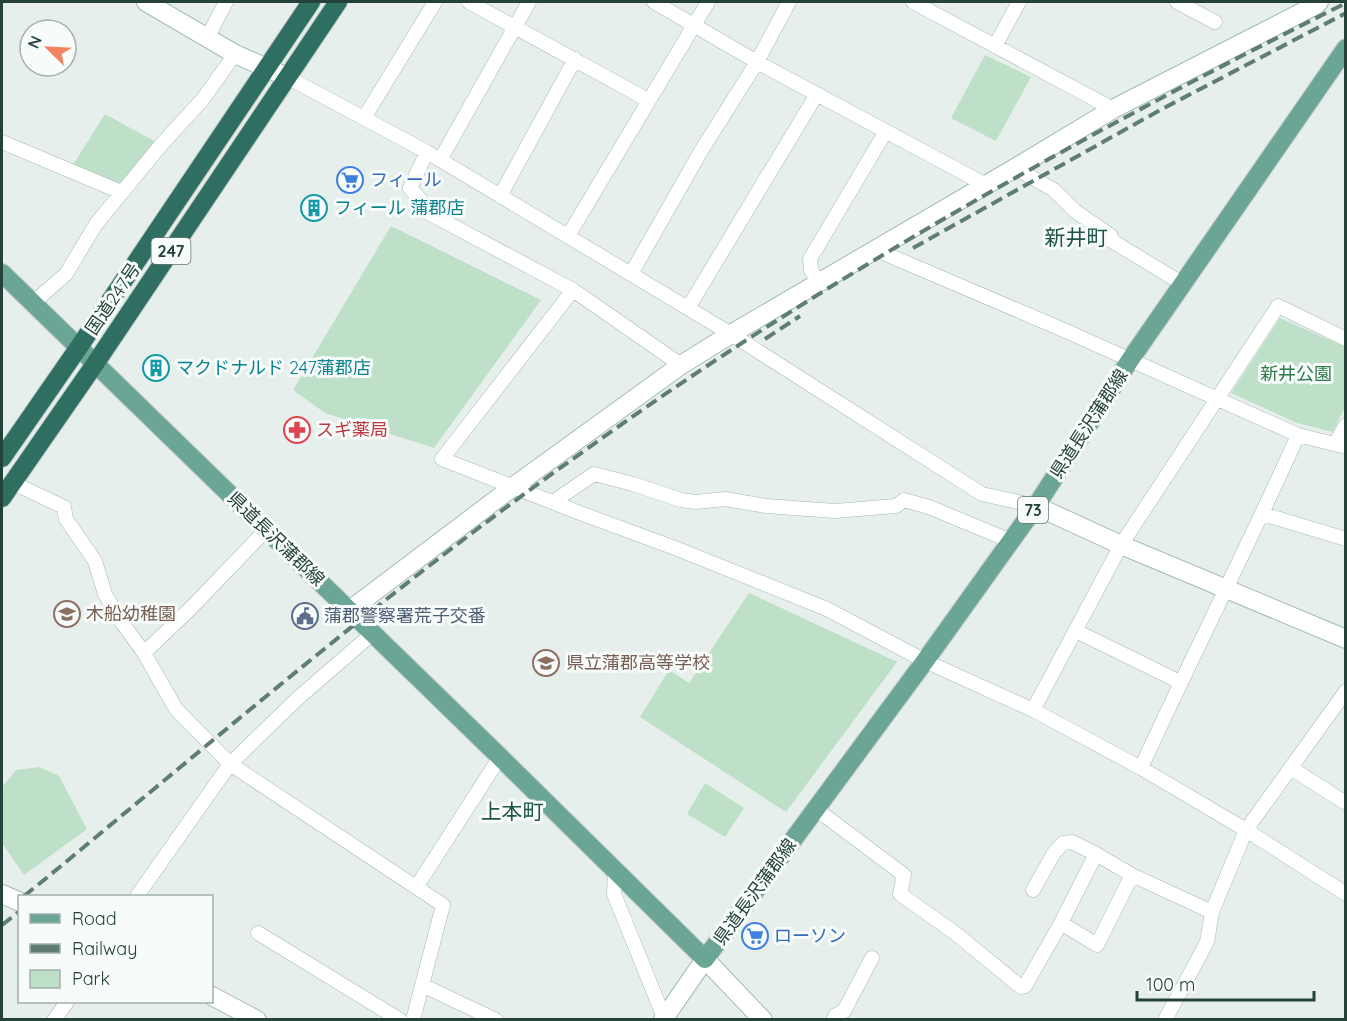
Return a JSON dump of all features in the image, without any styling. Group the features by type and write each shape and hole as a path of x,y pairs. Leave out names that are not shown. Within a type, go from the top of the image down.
{"highway":[{"name":"国道247号","path":"2,458 311,2"},
{"name":"国道247号","path":"2,498 95,364 338,2"}],"main road":[{"name":"県道長沢蒲郡線","path":"2,273 350,610 705,959 926,661 1036,506 1130,360 1346,48"}],"street":[{"path":"146,2 235,54 287,77 427,152 731,334 982,494 1036,506 1346,639"},
{"path":"207,38 226,2"},
{"path":"364,118 435,2"},
{"path":"469,2 648,100"},
{"path":"440,160 529,2"},
{"path":"654,2 757,62 986,185"},
{"path":"568,236 708,2"},
{"path":"631,274 701,151 757,62 789,2"},
{"path":"913,2 1113,109"},
{"path":"995,45 1019,2"},
{"path":"1177,2 1215,22"},
{"path":"350,610 514,486 681,365 1113,109 1319,2"},
{"path":"33,303 66,274 96,224 203,99 235,54"},
{"path":"500,196 574,59"},
{"path":"688,308 817,94"},
{"path":"818,282 810,270 810,259 886,130"},
{"path":"2,142 122,192"},
{"path":"427,152 410,188 425,205 425,211 573,290 681,365"},
{"path":"1015,168 1054,190 1075,211 1111,236 1112,241 1183,284"},
{"path":"874,249 1298,435 1340,445 1346,425"},
{"path":"573,290 442,459 697,556 817,605 926,661 1033,710 1141,768 1246,830 1346,894"},
{"path":"1033,710 1121,544 1219,399 1278,306 1346,339"},
{"path":"1141,768 1180,682 1263,514 1298,435"},
{"path":"553,502 594,474 681,500 696,502 725,500 835,512 896,506 904,500 929,507 1011,541"},
{"path":"13,483 64,507 66,519 95,561 105,594 144,653 176,709 230,764 443,905 412,1020"},
{"path":"1263,514 1346,539"},
{"path":"144,653 266,530"},
{"path":"1076,631 1180,682"},
{"path":"138,895 230,764 297,699 373,633"},
{"path":"1165,1020 1207,942 1212,912 1246,830 1346,691"},
{"path":"417,886 500,757"},
{"path":"1291,768 1344,802 1346,799"},
{"path":"816,809 904,875 900,894 955,933 1021,987 1025,986 1061,923 1096,854"},
{"path":"1033,890 1054,853 1063,843 1072,842 1132,875 1212,912"},
{"path":"615,871 614,894 664,1019"},
{"path":"1061,923 1097,945 1132,875"},
{"path":"2,894 18,901"},
{"path":"258,933 400,1020"},
{"path":"833,1020 836,1015 844,1011 872,958"},
{"path":"664,1019 705,959 763,1020"},
{"path":"422,985 496,1020"},
{"path":"213,997 257,1020"},
{"path":"54,1020 67,1003"}],"green space":[{"path":"985,55 1031,77 996,141 951,118"},
{"path":"105,114 156,142 123,184 71,168"},
{"path":"391,226 541,300 434,448 325,413 293,390"},
{"name":"新井公園","path":"1280,318 1345,347 1345,407 1333,432 1297,423 1231,393"},
{"path":"749,593 897,662 786,812 640,717 669,670 689,683"},
{"path":"40,767 59,776 87,829 24,875 2,843 2,787 16,770"},
{"path":"705,783 744,808 725,837 687,814"}],"railway":[{"path":"25,895 420,573 584,451 675,388 861,268 956,212 1149,104 1346,3"},
{"path":"913,248 1162,109 1346,13"},
{"path":"765,339 800,316"},
{"path":"2,925 18,913"}],"place":[{"name":"フィール","path":"350,180"},
{"name":"フィール 蒲郡店","path":"314,208"},
{"name":"マクドナルド 247蒲郡店","path":"156,368"},
{"name":"スギ薬局","path":"297,430"},
{"name":"木船幼稚園","path":"67,614"},
{"name":"蒲郡警察署荒子交番","path":"305,616"},
{"name":"県立蒲郡高等学校","path":"546,663"},
{"name":"ローソン","path":"755,936"}],"district":[{"name":"新井町","path":"1076,238"},
{"name":"上本町","path":"512,812"}]}
